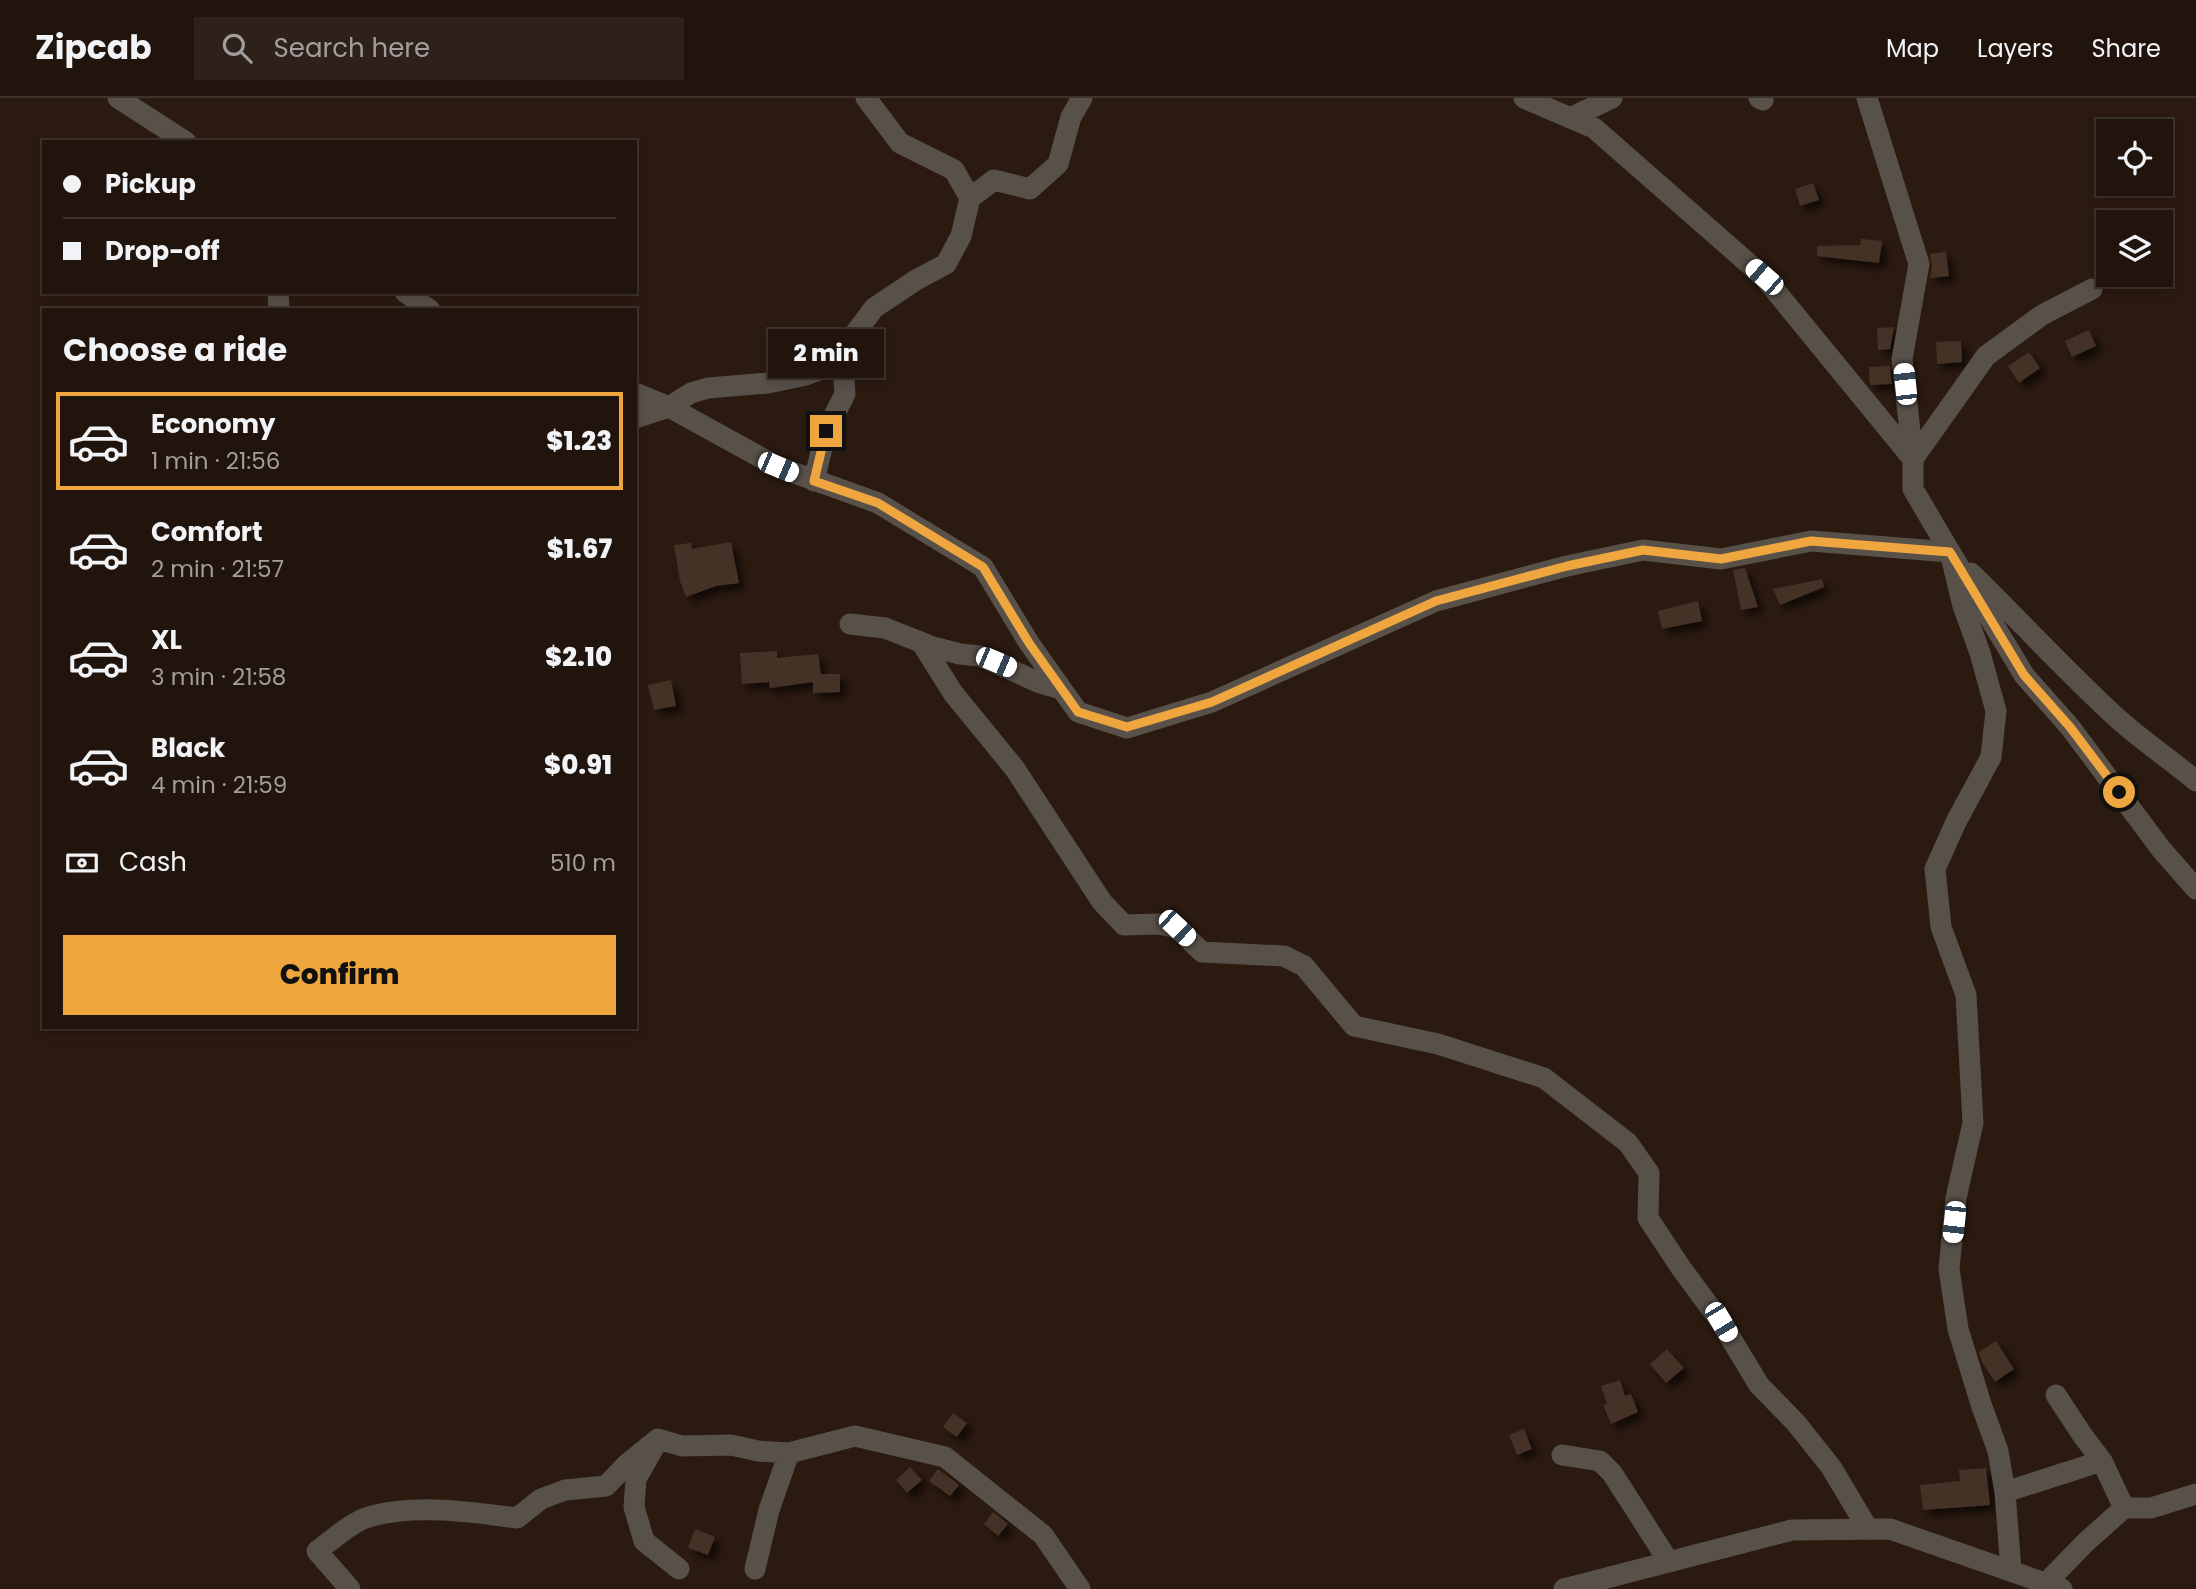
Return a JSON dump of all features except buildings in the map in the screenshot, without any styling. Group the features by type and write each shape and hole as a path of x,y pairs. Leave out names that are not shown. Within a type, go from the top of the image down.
{"street":[{"path":"118,98 183,140"},
{"path":"866,98 900,143 954,170 970,198"},
{"path":"814,481 826,431 845,394 842,351 874,307 946,264 961,236 970,198 995,180 1030,189 1058,164 1071,117 1082,98"},
{"path":"1524,98 1594,128 1764,277 1913,458"},
{"path":"1570,118 1612,98"},
{"path":"1867,98 1919,264 1902,359 1913,458 1913,489 2024,675 2070,727 2161,849 2196,889"},
{"path":"1913,458 1986,356 2042,315 2092,289"},
{"path":"408,294 427,308"},
{"path":"637,417 669,407 691,393 708,388 768,383 806,376 843,362"},
{"path":"637,394 669,407 778,467 878,503 983,567 1029,643 1078,712 1127,727 1212,702 1436,601 1567,566 1643,550 1721,559 1811,541 1950,552 2017,617 2056,661 2109,711 2196,780"},
{"path":"1950,552 1963,606 1980,653 1996,711 1991,757 1956,822 1935,869 1941,927 1966,995 1973,1124 1956,1198 1949,1269 1958,1329 1980,1404 1998,1451 2005,1492 2011,1571"},
{"path":"850,624 884,628 960,654 980,656 1040,683 1061,689"},
{"path":"921,642 953,693 1015,769 1102,902 1124,925 1158,924 1177,928 1202,952 1284,956 1304,966 1354,1026 1438,1044 1544,1077 1629,1143 1649,1173 1648,1218 1721,1322 1759,1385 1796,1423 1831,1467 1868,1529"},
{"path":"2056,1395 2102,1461 2124,1507"},
{"path":"658,1439 682,1446 731,1445 758,1451 789,1453 855,1436 946,1457 1043,1535 1080,1589"},
{"path":"658,1439 636,1479 634,1507 644,1541 679,1569"},
{"path":"350,1589 317,1551 370,1516 447,1510 517,1518 541,1499 553,1494 565,1490 606,1486 626,1465 658,1439"},
{"path":"755,1569 768,1510 789,1453"},
{"path":"1562,1455 1600,1461 1612,1473 1669,1562"},
{"path":"2005,1492 2102,1461"},
{"path":"1564,1589 1792,1530 1868,1529 1890,1529 2054,1586 2086,1542 2124,1507 2151,1508 2196,1494"}],"route":[{"path":"826,431 814,481 878,503 983,567 1029,643 1078,712 1127,727 1212,702 1436,601 1567,566 1643,550 1721,559 1811,541 1950,552 2024,675 2070,727 2119,792"}]}
